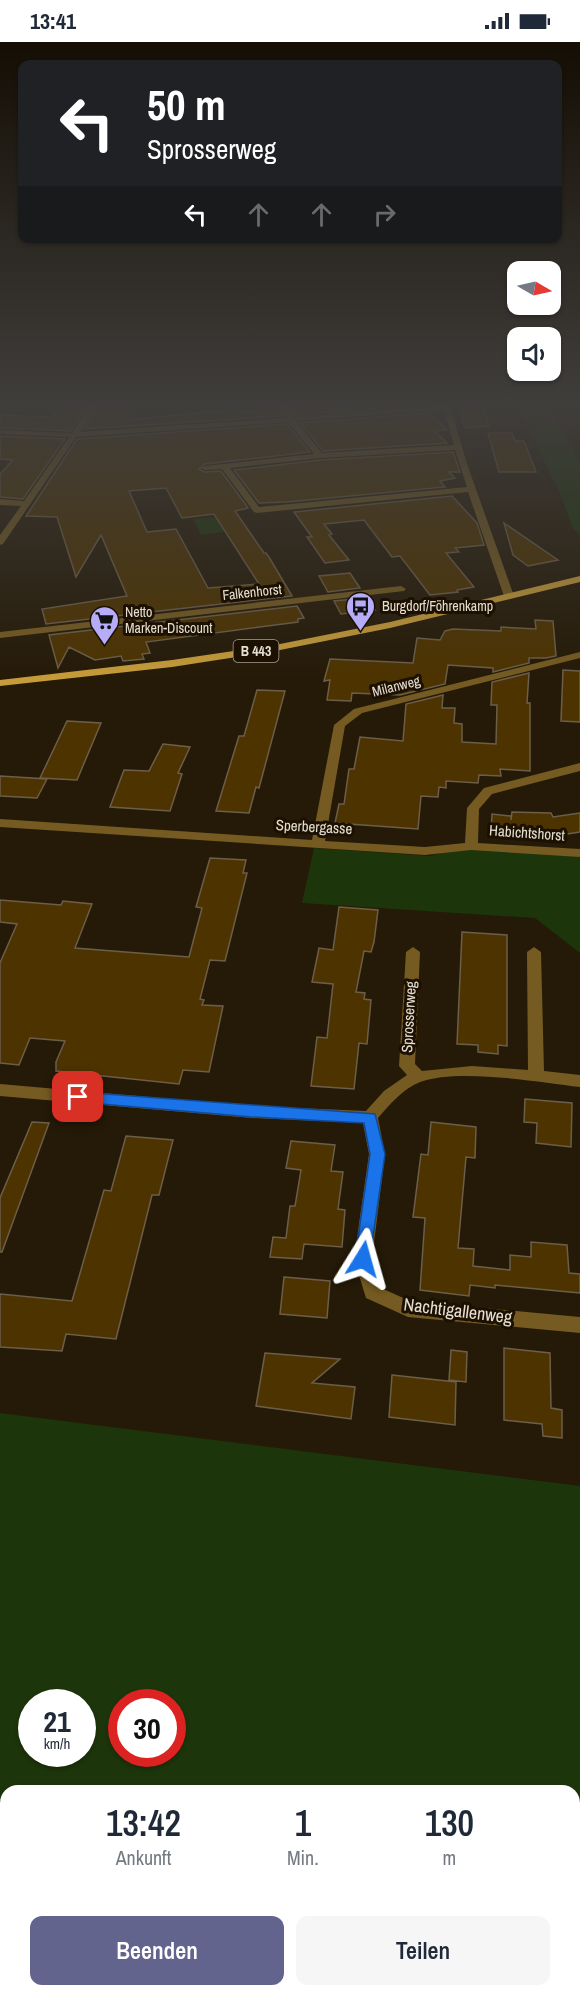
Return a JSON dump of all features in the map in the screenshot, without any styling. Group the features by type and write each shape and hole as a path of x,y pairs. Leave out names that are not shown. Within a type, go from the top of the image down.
{"main road":[{"name":"B 443","path":"0,683 179,662 274,648 361,631 580,579"}],"street":[{"path":"0,542 33,496"},
{"path":"247,496 257,510 398,496"},
{"path":"473,496 508,596"},
{"path":"0,502 27,504"},
{"name":"Falkenhorst","path":"0,634 401,589"},
{"name":"Milanweg","path":"318,843 340,725 358,711 580,655"},
{"path":"471,846 473,808 488,791 580,767"},
{"name":"Sperbergasse","path":"0,823 425,851 471,846"},
{"name":"Habichtshorst","path":"471,846 580,853"},
{"name":"Sprosserweg","path":"413,952 407,1066 419,1077"},
{"path":"534,952 536,1077"},
{"path":"0,1090 252,1112 370,1118 386,1098 419,1077 445,1071 580,1081"},
{"name":"Nachtigallenweg","path":"370,1118 377,1154 363,1259 373,1293 408,1309 580,1325"}],"green space":[{"path":"561,496 580,496 580,534 573,529"},
{"path":"224,516 231,531 201,535 193,519"},
{"path":"314,848 430,856 464,850 504,850 580,856 580,953 535,918 302,903"},
{"path":"0,1413 580,1486 580,1785 0,1785"}],"building":[{"path":"0,496 25,496 23,499"},
{"path":"39,496 131,496 147,532 176,529 208,588 259,584 214,514 182,518 170,496 240,496 248,508 235,511 269,557 292,596 46,624 42,609 127,596 101,535 76,577 57,517 26,516"},
{"path":"254,496 348,496 287,502 259,503"},
{"path":"452,496 477,523 484,545 455,548 459,552 446,553 474,587 457,590 458,592 430,595 400,556 392,557 364,520 324,524 332,534 329,535 349,560 325,563 307,537 312,537 294,512"},
{"path":"504,523 558,560 528,566 513,555"},
{"path":"350,573 360,588 328,592 319,576"},
{"path":"366,598 375,610 341,614 334,601"},
{"path":"297,606 304,618 298,619 298,622 146,642 150,653 142,654 144,659 123,661 121,656 95,660 69,647 58,668 49,635"},
{"path":"535,620 553,621 556,656 529,658 529,663 493,672 493,668 448,665 445,684 400,695 352,693 351,701 327,700 330,680 324,681 330,659 413,663 417,638 440,640 445,631 453,629 501,631 501,627 536,629"},
{"path":"563,670 580,671 580,722 561,721"},
{"path":"529,673 527,703 530,703 530,771 500,769 501,776 479,775 478,783 446,781 446,788 439,787 438,797 421,796 418,829 335,823 339,804 344,804 349,769 354,769 360,737 403,741 406,704 443,695 442,708 455,708 454,723 462,724 462,742 496,744 497,705 491,705 492,682"},
{"path":"257,690 285,691 259,788 256,787 249,813 216,811 239,736 244,736"},
{"path":"67,721 101,723 77,780 40,778"},
{"path":"163,744 190,747 178,773 182,774 170,811 110,807 124,770 149,771"},
{"path":"0,776 47,779 37,798 0,796"},
{"path":"512,812 551,813 553,817 580,813 580,832 561,835 491,832 492,814 511,816 511,820"},
{"path":"210,858 246,860 243,873 247,873 225,961 210,960 200,999 204,1000 202,1005 223,1006 209,1072 183,1070 179,1084 56,1071 56,1062 65,1041 30,1038 19,1065 0,1063 0,963 17,924 0,922 0,900 61,905 63,901 92,904 75,948 189,957 202,908 196,907"},
{"path":"339,907 378,910 374,942 371,952 364,951 356,992 365,993 364,999 371,1000 367,1044 359,1043 354,1089 311,1086 317,1037 327,1038 333,984 312,982 319,948 333,950"},
{"path":"462,932 507,935 507,1046 498,1045 498,1054 478,1052 478,1045 457,1044"},
{"path":"525,1099 572,1103 571,1147 536,1143 537,1123 524,1122"},
{"path":"32,1122 49,1123 2,1252 0,1252 0,1198"},
{"path":"431,1122 476,1127 475,1158 466,1157 458,1248 474,1249 473,1266 510,1270 510,1255 531,1257 531,1242 567,1245 569,1273 580,1274 580,1293 495,1285 495,1288 470,1285 469,1296 420,1290 425,1218 413,1217 421,1154 428,1155"},
{"path":"126,1136 173,1140 159,1195 152,1195 116,1339 66,1334 62,1351 0,1347 0,1294 72,1301 104,1190 111,1191"},
{"path":"291,1141 335,1145 331,1171 343,1172 338,1209 345,1210 342,1247 304,1244 302,1259 270,1257 273,1237 286,1238 290,1206 295,1206 301,1170 286,1168"},
{"path":"284,1277 330,1281 327,1318 280,1314"},
{"path":"504,1348 550,1353 551,1408 562,1410 562,1438 543,1436 542,1424 504,1420"},
{"path":"451,1350 467,1352 466,1382 449,1380"},
{"path":"265,1353 340,1359 312,1383 355,1387 351,1419 256,1406"},
{"path":"392,1375 456,1382 455,1425 389,1417"}],"place":[{"name":"Burgdorf/Föhrenkamp","path":"361,632"},
{"name":"Netto Marken-Discount","path":"104,646"}],"route":[{"path":"78,1097 252,1112 370,1118 377,1154 363,1259"}]}
